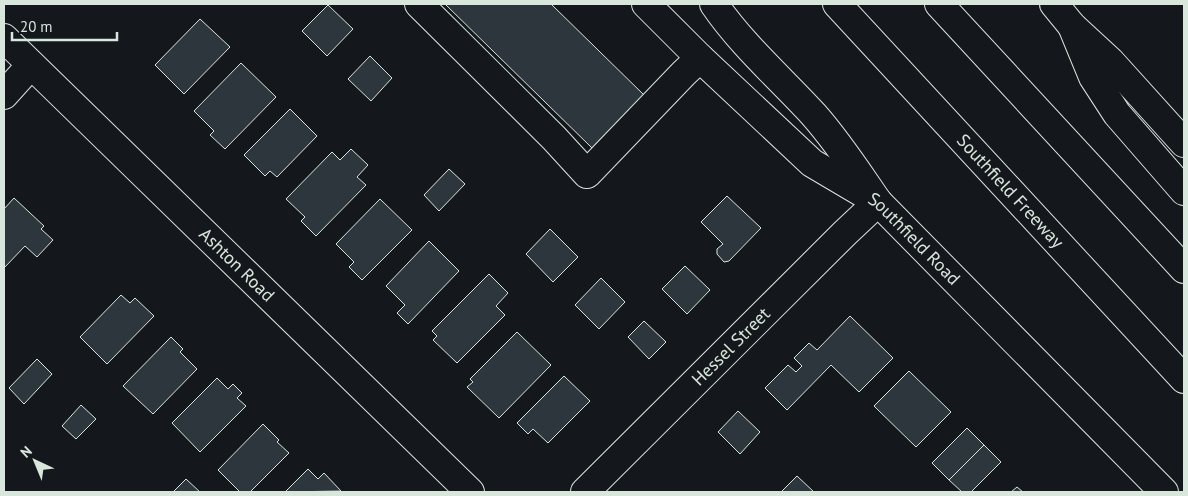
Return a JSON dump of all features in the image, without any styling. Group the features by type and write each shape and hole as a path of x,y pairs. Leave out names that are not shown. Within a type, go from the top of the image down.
{"main road":[{"path":"420,4 554,138 587,174 700,58"},
{"name":"Southfield Road","path":"646,4 812,164 878,202 1164,492"},
{"path":"714,4 751,49 816,117 840,147 878,202"},
{"name":"Southfield Freeway","path":"836,4 1184,379"},
{"path":"939,4 1184,269"},
{"path":"1061,11 1110,61 1184,143"},
{"path":"1061,11 1093,77 1117,114 1184,191"},
{"name":"Ashton Road","path":"4,38 470,492"},
{"path":"4,95 32,65"},
{"name":"Hessel Street","path":"585,492 878,202"}],"building":[{"path":"445,4 551,4 644,95 592,148"},
{"path":"328,5 353,29 327,56 302,31"},
{"path":"200,19 230,47 184,94 155,65"},
{"path":"370,56 392,78 371,101 348,79"},
{"path":"241,63 276,97 225,149 210,135 214,131 194,111"},
{"path":"290,109 317,136 277,177 270,171 265,176 244,155"},
{"path":"351,149 368,165 357,177 366,185 316,236 301,221 305,217 286,199 332,152 340,160"},
{"path":"449,169 465,184 439,211 424,195"},
{"path":"727,196 761,228 729,261 724,262 717,254 717,249 723,244 701,222"},
{"path":"14,198 44,226 41,229 53,240 37,257 25,246 4,268 4,209"},
{"path":"380,199 412,230 362,280 349,267 354,262 336,244"},
{"path":"550,229 578,257 553,282 526,254"},
{"path":"429,241 459,271 408,324 397,313 405,305 386,286"},
{"path":"685,266 710,290 687,314 662,289"},
{"path":"489,274 508,293 496,306 505,315 457,363 433,340 437,336 432,331"},
{"path":"601,278 625,302 599,329 575,305"},
{"path":"121,295 130,303 135,298 154,316 107,364 80,337"},
{"path":"850,316 893,358 859,392 831,365 787,410 765,388 788,365 796,372 802,366 794,358 809,343 817,350"},
{"path":"644,321 666,342 649,359 628,337"},
{"path":"517,332 551,365 499,418 467,387 473,382 470,379"},
{"path":"171,337 183,349 180,352 197,369 153,414 123,386"},
{"path":"37,359 52,374 24,404 9,388"},
{"path":"909,371 951,412 916,447 874,406"},
{"path":"564,376 590,401 548,443 533,429 528,434 517,423"},
{"path":"217,378 228,389 233,384 242,393 237,398 246,406 200,452 172,423"},
{"path":"81,405 96,419 76,439 62,426"},
{"path":"738,411 760,432 740,454 718,432"},
{"path":"263,424 279,440 277,442 289,453 250,492 240,492 218,470"},
{"path":"967,428 984,445 949,480 932,463"},
{"path":"984,445 1001,462 971,492 962,492 949,480"},
{"path":"308,469 318,479 324,473 341,491 285,492"},
{"path":"797,476 814,492 781,492"},
{"path":"186,479 200,492 173,492"},
{"path":"1017,487 1023,492 1011,492"}]}
